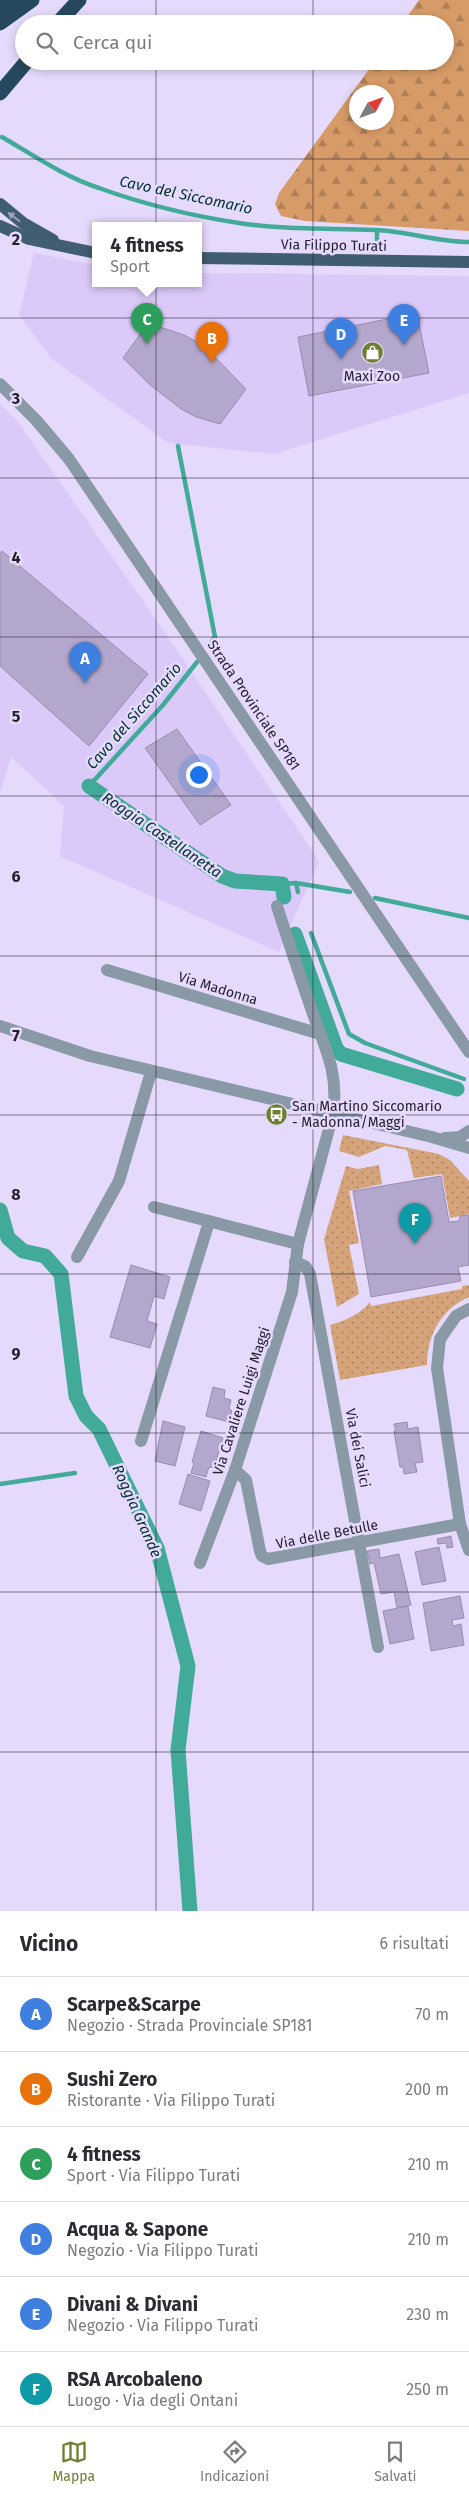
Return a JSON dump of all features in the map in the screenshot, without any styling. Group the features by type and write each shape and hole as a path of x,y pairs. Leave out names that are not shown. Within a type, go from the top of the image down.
{"highway":[{"path":"65,15 79,0"},
{"path":"0,9 23,2"},
{"path":"0,23 23,2"},
{"path":"0,94 19,70"}],"main road":[{"path":"0,204 23,223 62,244"},
{"path":"0,226 29,238 92,252"},
{"name":"Via Filippo Turati","path":"202,258 469,262"}],"street":[{"name":"Strada Provinciale SP181","path":"0,384 36,420 69,460 469,1052"},
{"path":"277,906 320,1034 330,1056 336,1092 333,1114"},
{"name":"Via Madonna","path":"107,970 320,1034"},
{"path":"0,1026 81,1054 432,1137 469,1148"},
{"path":"77,1257 119,1181 151,1072"},
{"name":"Via Cavaliere Luigi Maggi","path":"200,1563 235,1470 292,1292 298,1244 333,1114"},
{"path":"432,1137 452,1138 469,1131"},
{"path":"154,1207 298,1244"},
{"path":"142,1442 209,1222"},
{"name":"Via dei Salici","path":"295,1262 305,1266 310,1274 378,1647"},
{"path":"469,1309 452,1321 440,1339 437,1354 437,1368 460,1524 469,1550"},
{"name":"Via delle Betulle","path":"235,1470 246,1480 260,1551 265,1558 272,1560 460,1524"}],"shaded area":[{"path":"34,253 92,264 92,287 202,287 202,273 469,276 469,393 274,454 168,443 52,359 19,315"},
{"path":"0,404 18,422 164,631 319,861 279,952 60,856 64,806 11,757 0,793"},
{"path":"343,1135 439,1154 450,1160 469,1181 469,1214 450,1218 442,1174 414,1178 407,1150 385,1146 359,1157 339,1151"},
{"path":"379,1165 382,1184 349,1191 359,1243 349,1245 359,1294 337,1307 324,1239 346,1166 358,1169"},
{"path":"469,1285 469,1297 459,1302 443,1316 433,1334 427,1365 340,1380 330,1325 352,1316 370,1302 371,1306 462,1289 462,1286"}],"green space":[{"path":"419,0 469,0 469,231 305,221 281,216 275,204 279,193 349,97 349,130 394,130 394,85 358,85 368,70 454,70 454,15 408,15"}],"building":[{"path":"417,313 429,373 309,396 298,337"},
{"path":"148,323 184,335 204,346 246,389 220,424 196,417 181,409 149,384 123,358"},
{"path":"2,551 148,674 89,746 0,666 0,553"},
{"path":"177,729 231,805 200,825 145,748"},
{"path":"441,1176 449,1222 459,1221 460,1216 469,1215 469,1265 458,1267 461,1281 371,1297 353,1191"},
{"path":"131,1265 170,1277 164,1299 154,1296 147,1321 157,1324 150,1348 110,1337"},
{"path":"213,1387 225,1390 224,1398 231,1400 229,1408 232,1411 229,1422 206,1416"},
{"path":"163,1421 185,1427 175,1466 155,1461"},
{"path":"407,1422 408,1429 418,1427 423,1462 415,1463 417,1472 404,1474 403,1467 400,1467 394,1424"},
{"path":"201,1431 223,1438 214,1468 209,1467 206,1477 191,1473 194,1463 192,1462"},
{"path":"188,1474 210,1481 201,1511 179,1504"},
{"path":"451,1536 453,1547 447,1548 446,1543 438,1544 437,1539"},
{"path":"439,1547 446,1581 422,1585 415,1552"},
{"path":"379,1549 380,1558 399,1554 411,1605 397,1608 394,1592 381,1594 374,1563 370,1564 367,1551"},
{"path":"460,1596 464,1618 452,1620 453,1626 461,1624 464,1645 431,1651 423,1603"},
{"path":"408,1606 414,1639 390,1644 383,1611"}],"waterway":[{"name":"Cavo del Siccomario","path":"2,137 49,165 86,183 116,194 186,213 256,225 387,231 457,242 469,242"},
{"name":"Cavo del Siccomario","path":"377,230 377,245"},
{"name":"Cavo del Siccomario","path":"178,446 215,637 209,646"},
{"name":"Cavo del Siccomario","path":"89,786 163,705 197,662"},
{"name":"Roggia Castellanetta","path":"89,786 222,876 235,881 282,884 284,897"},
{"name":"Cavo del Siccomario","path":"296,883 298,892"},
{"name":"Cavo del Siccomario","path":"282,884 296,883 350,892"},
{"name":"Cavo del Siccomario","path":"375,898 469,918"},
{"name":"Cavo del Siccomario","path":"311,933 349,1034 365,1043 464,1079"},
{"name":"Roggia Castellanetta","path":"295,934 336,1048 341,1054 457,1089"},
{"name":"Roggia Grande","path":"0,1210 8,1238 23,1251 45,1256 61,1274 76,1396 86,1416 99,1429 157,1548 188,1666 178,1750 190,1911"},
{"name":"Cavo del Siccomario","path":"0,1484 75,1473"}],"place":[{"name":"4 fitness","path":"147,344"},
{"name":"Divani & Divani","path":"404,345"},
{"name":"Maxi Zoo","path":"372,353"},
{"name":"Acqua & Sapone","path":"341,359"},
{"name":"Sushi Zero","path":"212,363"},
{"name":"Scarpe&Scarpe","path":"85,683"},
{"name":"San Martino Siccomario - Madonna/Maggi","path":"276,1114"},
{"name":"RSA Arcobaleno","path":"415,1244"}]}
